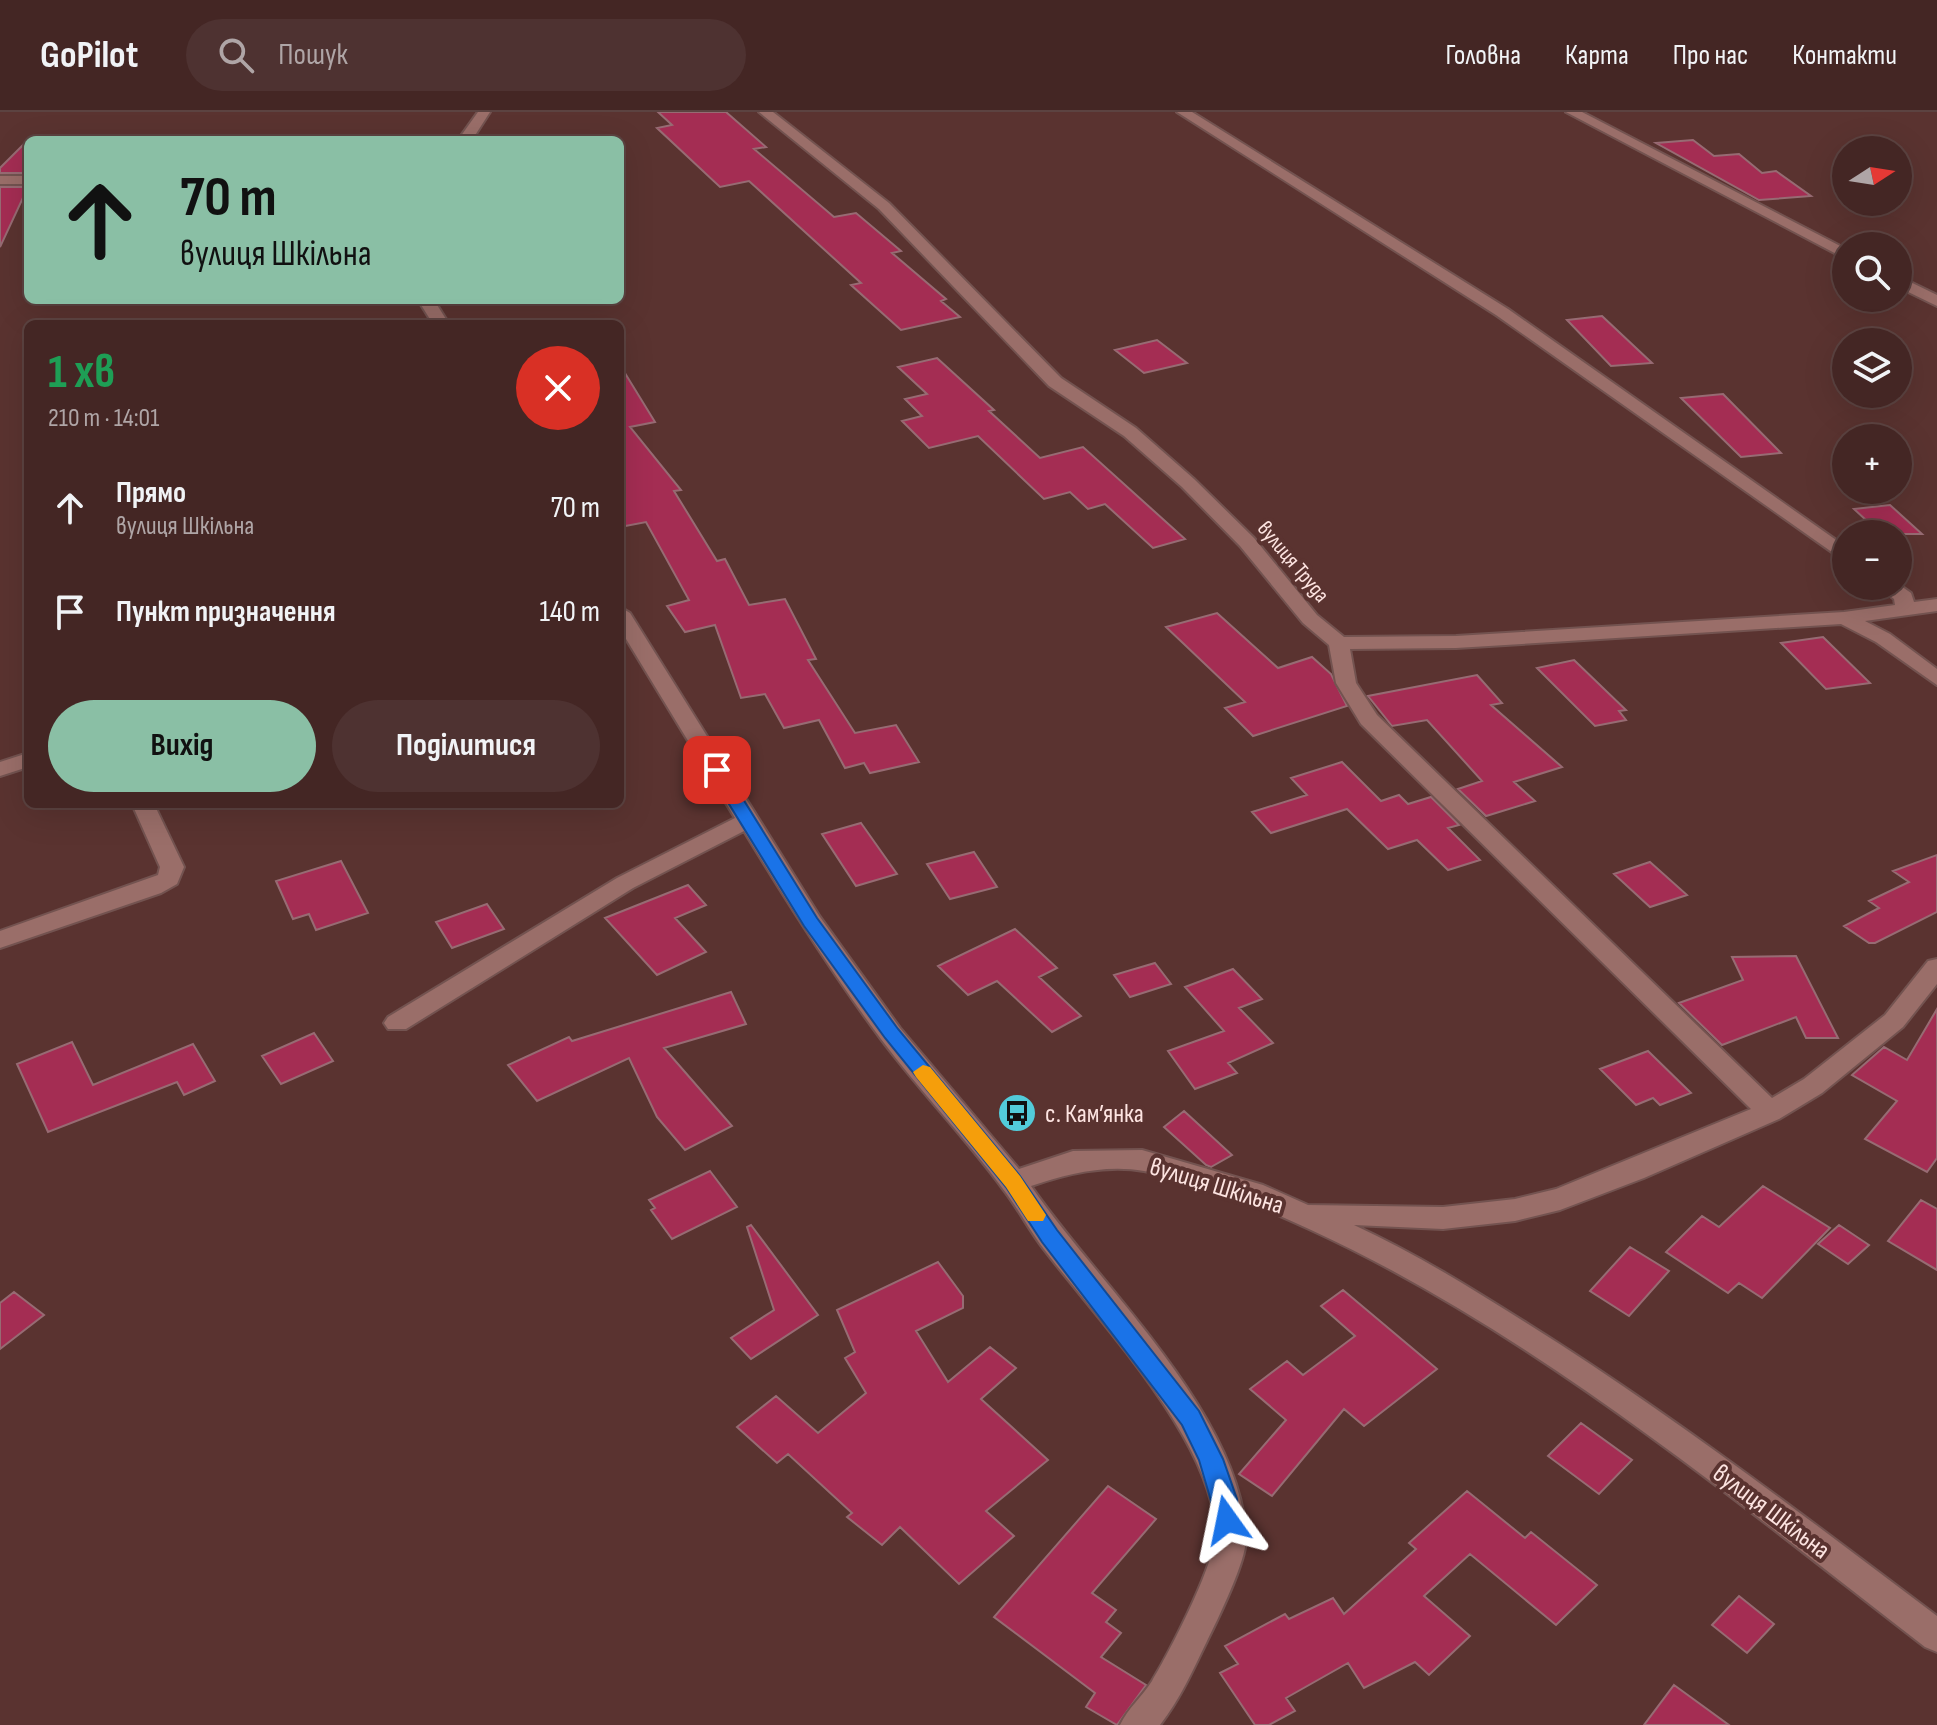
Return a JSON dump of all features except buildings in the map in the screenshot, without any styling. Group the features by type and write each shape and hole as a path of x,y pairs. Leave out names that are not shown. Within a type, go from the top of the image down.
{"street":[{"path":"468,136 484,112"},
{"name":"вулиця Труда","path":"765,112 884,206 1055,382 1130,432 1198,492 1247,542 1310,619 1339,643"},
{"path":"1183,112 1514,320 1832,546"},
{"path":"1572,112 1832,248"},
{"path":"0,180 24,180"},
{"path":"1912,288 1937,301"},
{"path":"1904,600 1905,609"},
{"path":"1770,1112 1609,950 1369,719 1346,683 1339,643 1456,642 1735,622 1844,618 1937,605"},
{"path":"1844,618 1883,638 1937,679"},
{"path":"624,622 811,922 891,1034 1013,1181 1050,1236 1190,1418 1225,1499 1230,1542 1206,1608 1163,1694 1138,1725"},
{"path":"0,769 24,761"},
{"path":"0,940 153,888 169,879 172,867 145,808"},
{"path":"397,1023 625,883 748,820"},
{"path":"1303,1212 1443,1218 1515,1210 1560,1199 1634,1171 1770,1112 1813,1086 1894,1021 1937,967"},
{"name":"вулиця Шкільна","path":"1013,1181 1073,1161 1142,1160 1253,1192 1303,1212 1420,1271 1564,1362 1736,1483 1937,1636"}],"slow traffic":[{"path":"923,1072 1013,1181 1036,1215"}],"place":[{"name":"с. Кам’янка","path":"1017,1113"}],"route":[{"path":"717,770 811,922 891,1034 1013,1181 1050,1236 1142,1351 1190,1418 1211,1459 1225,1499 1227,1520"}]}
